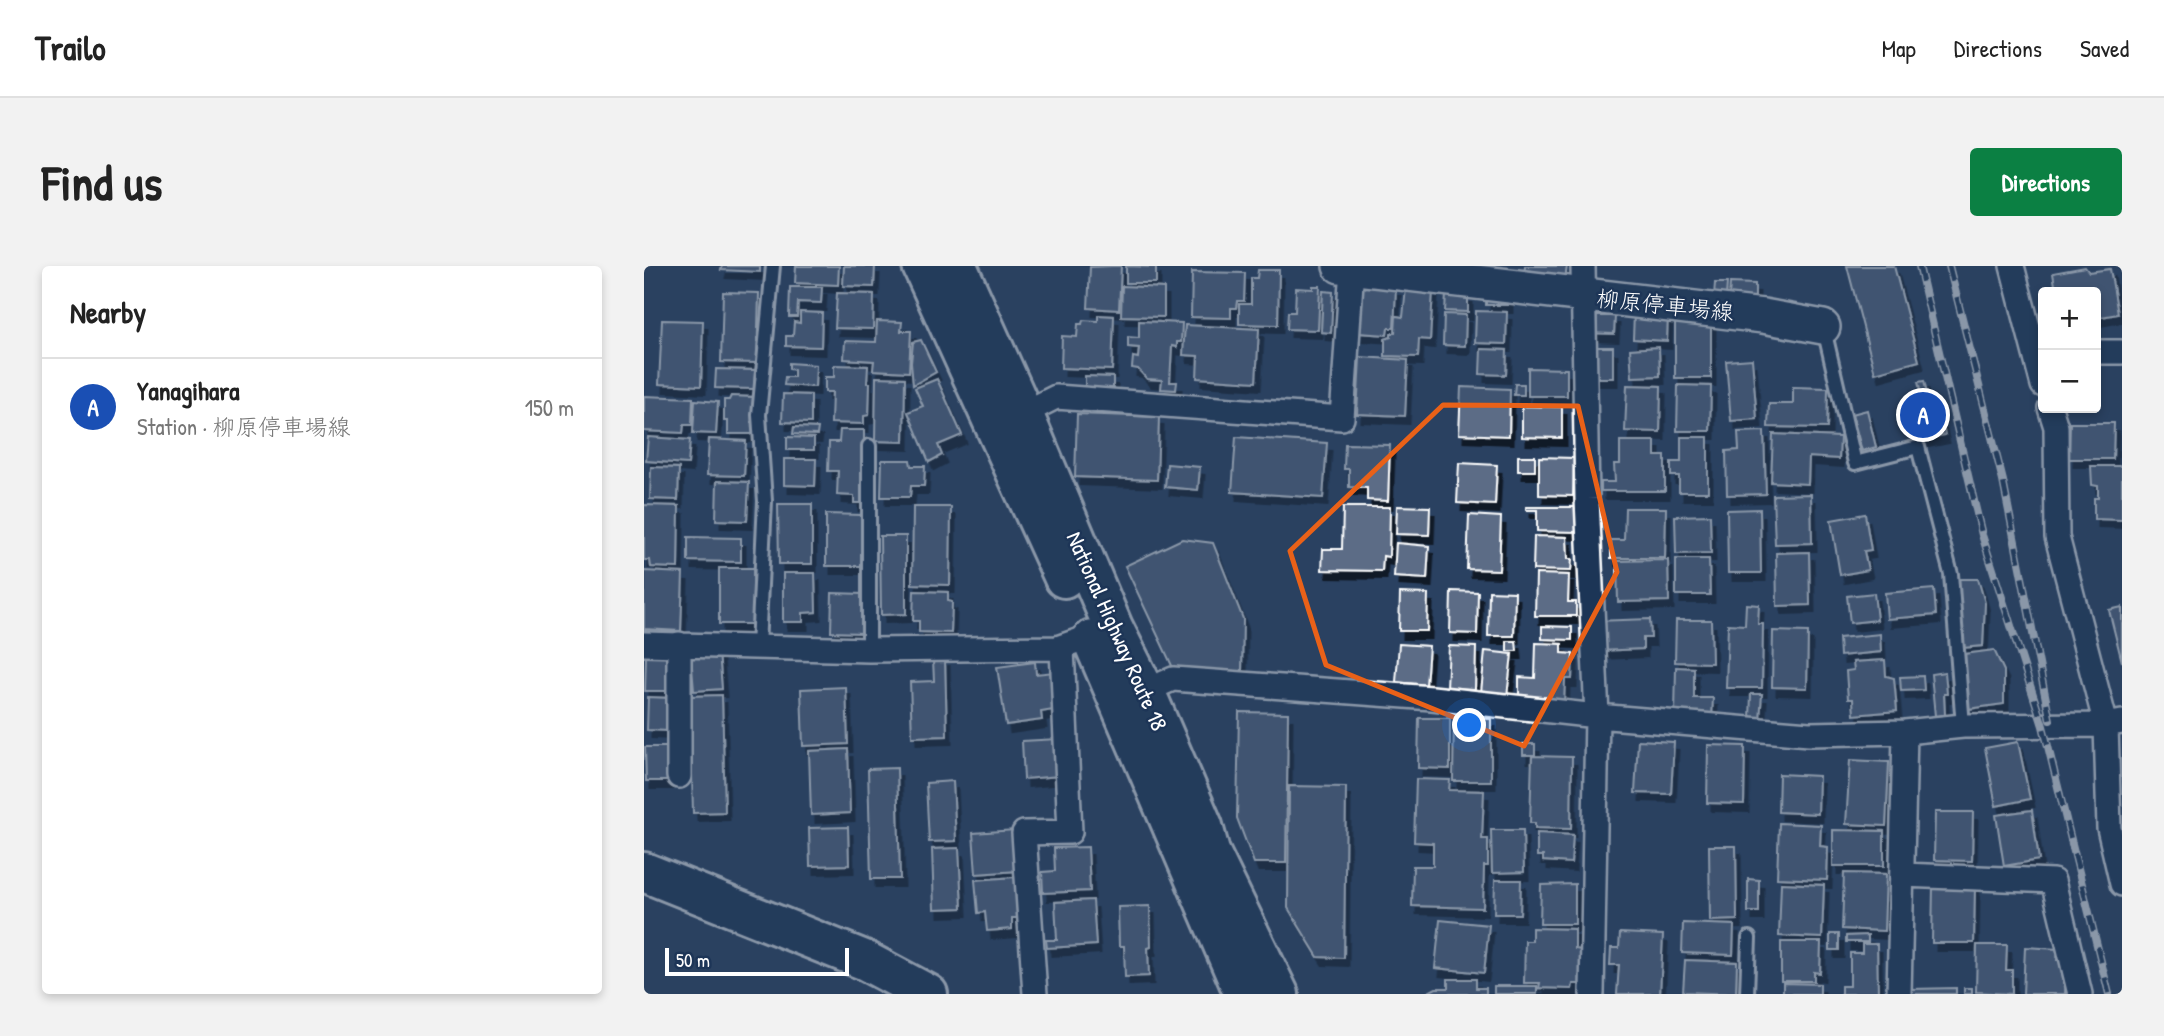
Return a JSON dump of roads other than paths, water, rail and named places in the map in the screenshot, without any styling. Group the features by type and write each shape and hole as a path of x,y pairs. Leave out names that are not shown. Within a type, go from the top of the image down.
{"highway":[{"name":"National Highway Route 18","path":"922,266 1010,421"},
{"name":"National Highway Route 18","path":"957,266 1089,637 1244,994"},
{"name":"National Highway Route 18","path":"1089,637 1144,691 1203,826 1210,852 1279,994"},
{"path":"1203,826 1218,845 1266,931 1306,994"},
{"path":"644,872 864,961 929,994"}],"main road":[{"name":"柳原停車場線","path":"1346,267 1583,281 1823,327"}],"street":[{"path":"2012,266 2038,351"},
{"path":"1010,421 1056,397 1342,418 1346,267"},
{"path":"1583,281 1587,499 1597,716 1592,994"},
{"path":"2101,352 2122,352"},
{"path":"2052,413 2056,427 2057,537 2114,724 2109,828 2122,884"},
{"path":"644,644 869,650 1089,637 1070,832 1024,834 1035,994"},
{"path":"679,644 679,776"},
{"path":"1144,691 1173,679 1432,698 1597,716 1809,734 1905,732 1964,726 2114,724"},
{"path":"1899,994 1905,732"},
{"path":"1902,875 2053,881 2080,994"}],"lane":[{"path":"758,647 765,501 759,415 773,266"},
{"path":"1823,327 1855,463 1919,447 1951,574 1964,726"},
{"path":"869,446 869,650"},
{"path":"1747,994 1749,939"}],"railway":[{"path":"1919,266 1982,535 2043,726 2109,994"},
{"path":"1949,266 2003,481 2050,720"}],"place":[{"name":"Yanagihara","path":"1923,415"}]}
